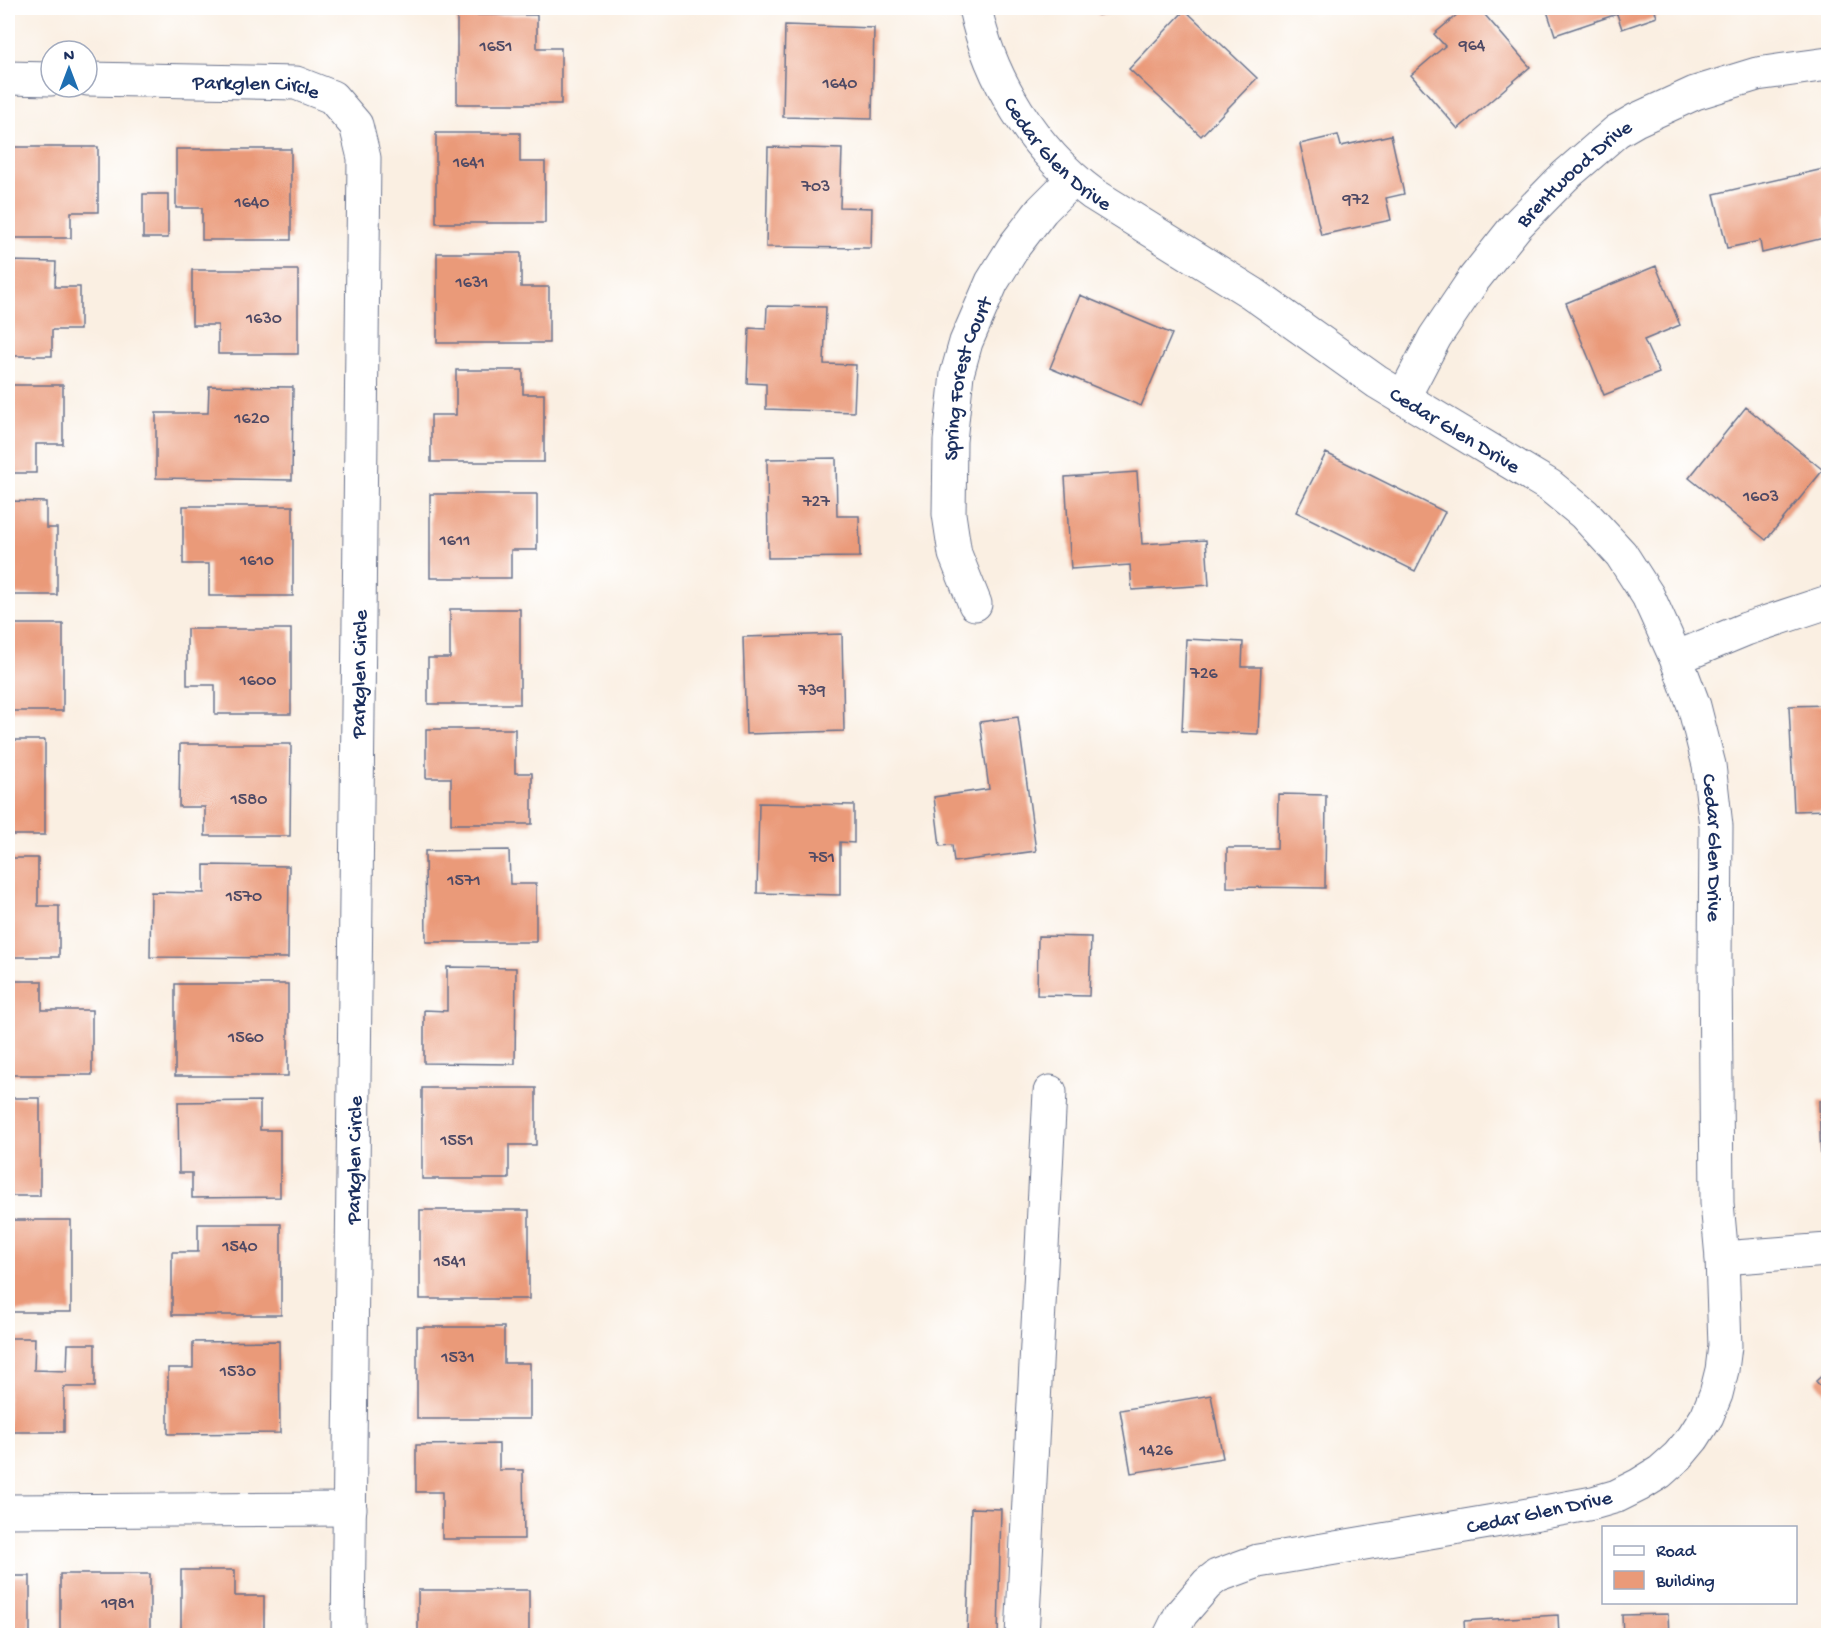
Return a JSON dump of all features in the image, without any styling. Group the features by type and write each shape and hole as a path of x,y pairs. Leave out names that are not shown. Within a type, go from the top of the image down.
{"street":[{"name":"Cedar Glen Drive","path":"975,8 979,26 1005,89 1019,114 1046,150 1073,179 1093,194 1252,293 1377,382 1550,486 1584,514 1621,554 1648,596 1676,658 1694,706 1709,765 1716,826 1718,1203 1725,1346 1716,1394 1707,1416 1678,1456 1659,1472 1624,1492 1593,1503 1258,1561 1217,1576 1207,1584 1181,1614 1170,1635"},
{"name":"Brentwood Drive","path":"1402,398 1436,337 1474,279 1517,225 1565,176 1617,131 1695,93 1757,74 1828,64"},
{"path":"8,78 39,79"},
{"name":"Parkglen Circle","path":"99,80 296,83 332,97 356,124 364,158 348,1635"},
{"name":"Spring Forest Court","path":"975,604 956,554 949,514 950,441 957,374 966,342 992,282 1015,245 1042,210 1073,179"},
{"path":"1676,658 1746,629 1828,602"},
{"path":"1022,1635 1050,1092"},
{"path":"1722,1258 1828,1250"},
{"path":"8,1511 350,1509"}],"building":[{"path":"1097,8 1128,8 1098,15"},
{"path":"1465,8 1479,8 1530,67 1458,129 1411,75 1445,46 1434,34"},
{"path":"1546,8 1654,8 1657,17 1622,29 1617,14 1555,35"},
{"path":"1185,10 1257,78 1201,136 1129,69"},
{"path":"457,15 537,15 537,48 561,48 561,104 457,104"},
{"path":"785,25 874,28 872,119 783,117"},
{"path":"436,133 520,133 520,162 545,162 545,223 436,223"},
{"path":"1338,135 1341,146 1391,135 1404,194 1386,198 1391,220 1321,235 1300,144"},
{"path":"8,147 98,147 98,212 71,212 71,238 8,238"},
{"path":"768,147 842,149 840,207 872,208 871,248 766,247"},
{"path":"176,149 291,149 291,240 202,240 202,208 176,208"},
{"path":"1828,168 1828,217 1825,218 1828,237 1762,253 1760,241 1727,248 1714,194"},
{"path":"143,194 168,194 168,238 143,238"},
{"path":"437,253 521,253 521,287 549,287 549,343 437,343"},
{"path":"8,261 56,262 55,287 80,287 80,330 52,330 52,356 8,356"},
{"path":"1656,266 1680,325 1644,340 1659,373 1604,395 1566,303"},
{"path":"192,270 298,270 298,354 218,354 218,325 192,325"},
{"path":"1080,295 1172,334 1141,406 1050,368"},
{"path":"767,306 826,307 824,364 856,365 854,412 766,409 766,384 747,383 749,328 766,329"},
{"path":"456,370 523,370 523,394 544,394 544,462 431,462 431,415 456,415"},
{"path":"8,385 63,385 63,444 36,444 36,473 8,473"},
{"path":"209,386 293,387 292,480 156,478 156,413 208,413"},
{"path":"1746,407 1823,470 1766,540 1689,478"},
{"path":"1326,453 1445,512 1415,571 1296,512"},
{"path":"836,458 837,516 859,516 860,557 768,558 767,459"},
{"path":"1137,472 1142,544 1206,540 1209,585 1132,590 1130,565 1071,569 1065,477"},
{"path":"430,494 537,494 537,550 511,550 511,578 430,578"},
{"path":"8,501 46,502 46,528 57,528 57,595 8,595"},
{"path":"183,506 293,506 293,596 209,596 209,564 183,564"},
{"path":"450,609 520,609 520,704 428,704 428,658 450,658"},
{"path":"8,624 63,624 63,711 8,711"},
{"path":"187,629 291,629 291,714 215,714 215,685 187,685"},
{"path":"842,634 844,731 746,734 743,637"},
{"path":"1186,639 1243,642 1242,667 1261,667 1258,734 1182,731"},
{"path":"1828,705 1828,810 1794,811 1789,706"},
{"path":"1018,717 1036,851 954,862 952,845 940,846 934,797 989,789 980,722"},
{"path":"426,729 515,729 515,773 532,773 532,824 451,824 451,778 426,778"},
{"path":"8,740 45,740 45,835 8,835"},
{"path":"180,744 291,744 290,836 205,836 205,807 179,807"},
{"path":"1278,794 1326,795 1325,888 1227,887 1227,848 1277,848"},
{"path":"759,803 854,805 854,843 840,842 840,895 757,893"},
{"path":"509,850 510,884 536,884 536,942 426,942 425,851"},
{"path":"8,858 38,858 38,906 59,906 59,957 8,957"},
{"path":"204,865 289,866 288,958 150,957 151,892 204,893"},
{"path":"1038,936 1091,937 1089,996 1037,995"},
{"path":"447,967 516,968 515,1064 424,1063 424,1010 447,1011"},
{"path":"8,981 42,981 42,1010 92,1010 92,1075 8,1075"},
{"path":"175,984 288,984 288,1076 175,1076"},
{"path":"422,1088 536,1088 536,1145 509,1145 509,1179 422,1179"},
{"path":"8,1098 40,1098 40,1196 8,1196"},
{"path":"260,1101 260,1130 280,1130 280,1197 192,1198 192,1173 179,1173 178,1102"},
{"path":"1819,1101 1828,1101 1828,1161 1821,1162"},
{"path":"420,1210 529,1210 529,1299 420,1299"},
{"path":"8,1220 71,1220 71,1312 8,1312"},
{"path":"198,1224 281,1224 281,1315 172,1315 172,1252 198,1252"},
{"path":"417,1327 504,1327 504,1363 530,1363 530,1419 417,1419"},
{"path":"8,1338 35,1338 34,1370 67,1371 68,1344 95,1344 95,1387 64,1387 64,1432 8,1432"},
{"path":"279,1341 280,1433 168,1434 168,1368 193,1368 193,1342"},
{"path":"1828,1370 1828,1396 1816,1381"},
{"path":"1211,1395 1223,1458 1131,1473 1120,1410"},
{"path":"499,1444 499,1470 523,1470 524,1539 442,1539 442,1492 416,1492 416,1445"},
{"path":"971,1508 1001,1509 998,1636 967,1636"},
{"path":"181,1570 235,1570 235,1596 264,1596 264,1636 181,1636"},
{"path":"60,1574 150,1574 150,1636 60,1636"},
{"path":"8,1576 30,1576 30,1636 8,1636"},
{"path":"418,1590 529,1590 529,1636 418,1636"},
{"path":"1668,1614 1669,1636 1623,1636 1622,1615"},
{"path":"1558,1615 1559,1636 1465,1636 1464,1621"}]}
